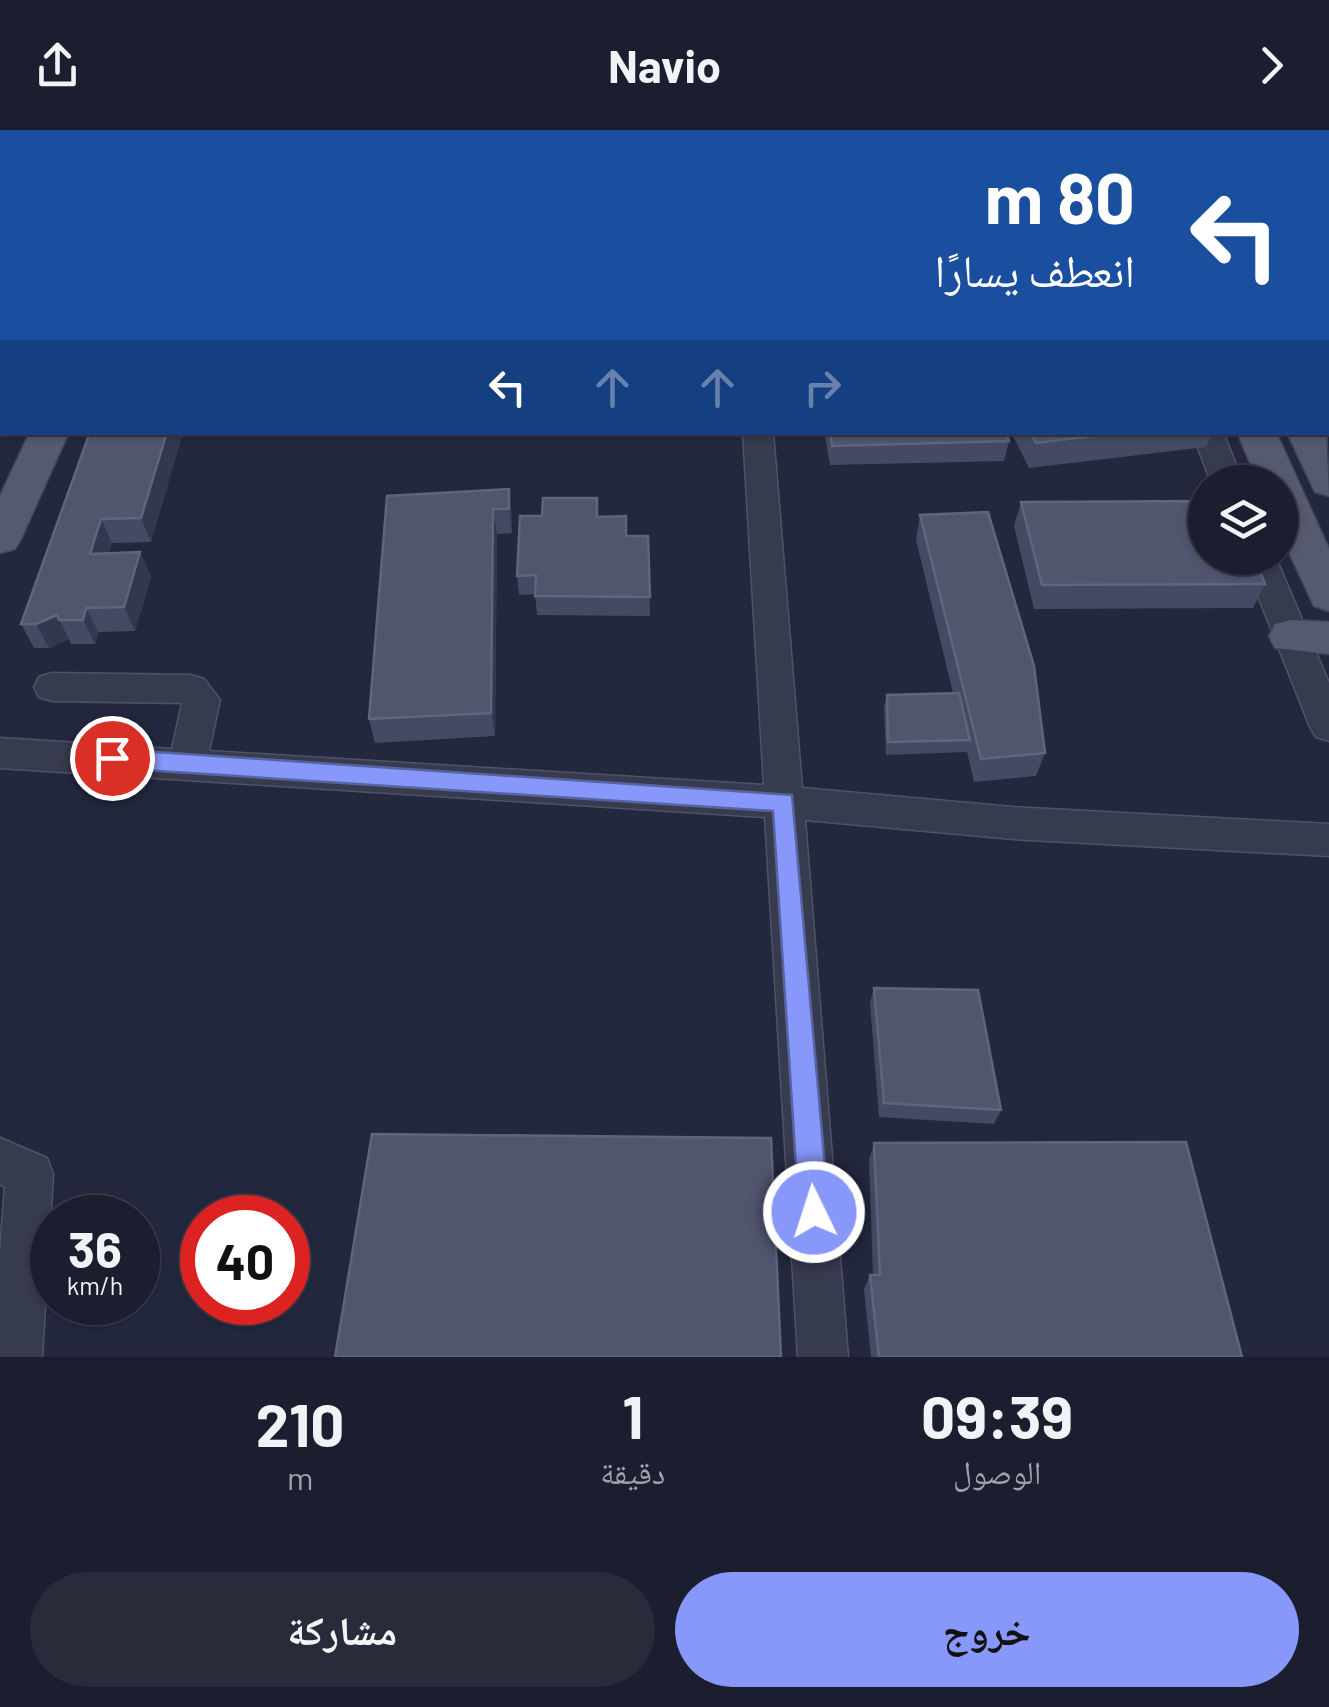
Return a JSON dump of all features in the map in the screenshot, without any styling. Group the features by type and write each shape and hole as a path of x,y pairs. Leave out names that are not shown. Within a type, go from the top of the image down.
{"main road":[{"path":"0,539 49,435"},
{"path":"1257,435 1270,465"},
{"path":"1307,435 1329,483"},
{"path":"1298,527 1329,595"}],"street":[{"path":"758,435 824,1357"},
{"path":"1208,435 1221,465"},
{"path":"1269,575 1310,637 1329,727"},
{"path":"52,688 191,689 202,700 188,762"},
{"path":"0,753 784,802 1013,823 1329,840"},
{"path":"0,1161 30,1174 16,1357"}],"building":[{"path":"89,435 166,435 141,518 101,519 90,554 140,552 124,607 86,608 83,620 59,620 57,615 36,624 21,624"},
{"path":"830,435 1007,435 1009,441 832,446"},
{"path":"1032,435 1102,435 1036,443"},
{"path":"509,489 509,509 493,509 491,713 369,719 387,496"},
{"path":"543,498 597,498 597,517 626,516 626,536 648,536 650,597 535,596 536,575 517,576 520,516 542,516"},
{"path":"1188,501 1188,575 1262,575 1265,584 1042,585 1021,502"},
{"path":"988,512 1034,666 1045,753 981,759 920,515"},
{"path":"959,693 970,740 888,742 887,695"},
{"path":"874,988 978,990 1001,1110 884,1103"},
{"path":"372,1134 771,1138 781,1357 335,1357"},
{"path":"1186,1142 1242,1357 879,1357 870,1275 880,1275 874,1143"}],"route":[{"path":"112,758 784,802 814,1212"}]}
